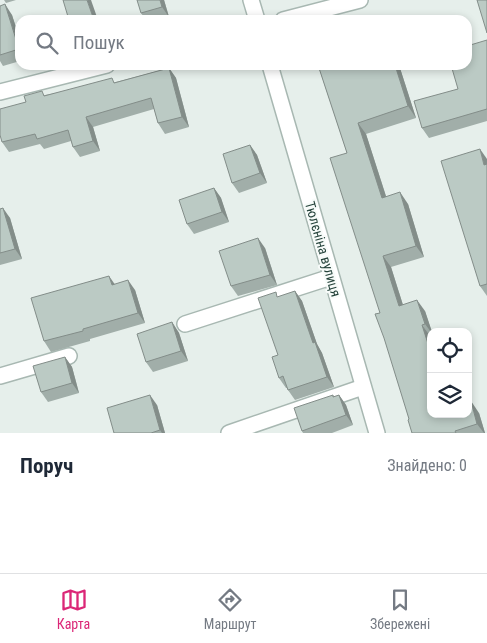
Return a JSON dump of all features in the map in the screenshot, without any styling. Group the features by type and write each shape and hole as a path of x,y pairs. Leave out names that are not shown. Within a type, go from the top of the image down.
{"street":[{"path":"251,0 256,15"},
{"path":"302,15 360,0"},
{"path":"0,92 87,70"},
{"name":"Тюлєніна вулиця","path":"271,70 377,433"},
{"path":"185,324 331,277"},
{"path":"0,376 70,356"},
{"path":"229,433 363,387"}],"building":[{"path":"63,0 87,0 92,15 68,15"},
{"path":"137,0 160,0 162,7 141,13"},
{"path":"477,0 487,0 487,33"},
{"path":"5,4 15,36 15,50 0,55 0,6"},
{"path":"487,40 487,109 422,128 414,101 458,89 452,70 472,70 472,44"},
{"path":"162,70 170,70 182,117 158,123 151,98 86,117 93,141 73,147 68,130 37,139 35,134 2,142 0,135 0,109 26,102 24,96 42,91 44,96 112,78 114,83"},
{"path":"320,70 397,70 408,106 358,123 382,198 400,192 416,246 383,256 399,306 417,300 425,324 422,325 427,341 427,418 472,418 472,405 477,424 455,431 456,433 412,433 375,314 380,313 330,158 347,153"},
{"path":"250,145 260,173 232,183 223,154"},
{"path":"480,149 484,165 487,164 487,284 480,286 441,161"},
{"path":"214,188 222,212 187,224 179,200"},
{"path":"3,208 15,249 0,253 0,209"},
{"path":"258,238 270,275 231,286 219,251"},
{"path":"109,276 112,285 128,280 138,313 83,329 83,331 44,341 31,298"},
{"path":"295,291 327,377 288,390 283,376 279,378 272,357 278,355 258,298 276,292 277,297"},
{"path":"172,322 181,351 146,362 137,334"},
{"path":"65,357 72,383 41,392 33,366"},
{"path":"150,395 160,430 151,433 114,433 107,408"},
{"path":"333,395 333,397 339,395 346,415 302,431 294,408"}]}
